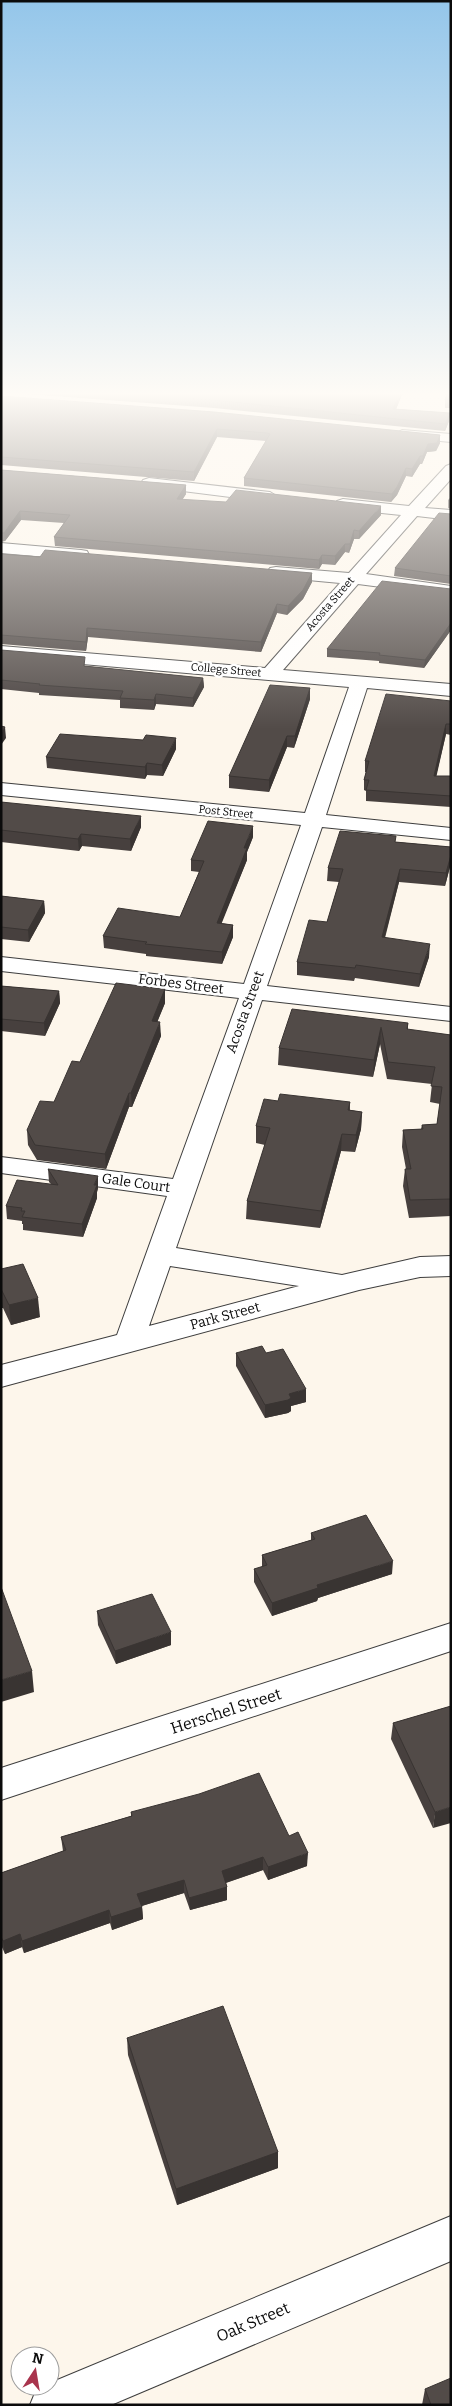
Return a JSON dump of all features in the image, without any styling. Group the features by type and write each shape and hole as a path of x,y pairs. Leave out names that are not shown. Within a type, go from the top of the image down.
{"street":[{"path":"341,504 451,515"},
{"name":"Acosta Street","path":"272,674 276,665 421,504"},
{"path":"1,548 99,556"},
{"path":"255,570 353,578 451,591"},
{"name":"College Street","path":"1,650 451,690"},
{"name":"Acosta Street","path":"129,1342 313,821 360,682"},
{"name":"Post Street","path":"1,789 451,834"},
{"name":"Forbes Street","path":"1,964 451,1014"},
{"name":"Gale Court","path":"1,1165 182,1189"},
{"path":"159,1255 343,1284"},
{"name":"Park Street","path":"1,1376 343,1284 420,1266 451,1266"},
{"name":"Herschel Street","path":"1,1784 451,1637"},
{"name":"Oak Street","path":"54,2405 451,2238"}],"building":[{"path":"1,504 365,504 381,506 359,531 354,530 350,544 345,544 335,556 322,555 319,560 54,537 70,515 20,511 4,533 1,533"},
{"path":"439,513 451,514 451,576 395,568"},
{"path":"45,550 312,573 303,590 288,606 277,604 261,642 87,628 86,642 1,635 1,554 40,557"},
{"path":"382,581 451,589 451,623 425,660 379,655 380,653 327,649"},
{"path":"1,650 85,657 84,666 203,678 193,698 156,694 154,700 120,698 123,691 39,685 1,680"},
{"path":"270,685 310,688 295,736 287,736 269,780 229,776"},
{"path":"386,694 451,701 451,724 446,724 434,776 451,776 451,796 366,790 369,780 364,780 369,761 365,761"},
{"path":"60,734 143,740 146,735 176,738 162,765 147,763 145,767 46,757"},
{"path":"1,802 141,816 130,839 81,834 78,839 1,830"},
{"path":"208,821 253,826 244,848 247,848 217,923 233,925 222,952 145,944 147,942 103,936 118,908 180,917 204,861 191,860"},
{"path":"340,831 396,836 395,842 451,847 451,855 446,873 400,869 382,937 430,944 420,974 356,965 355,968 297,962 309,920 327,922 343,869 328,868"},
{"path":"1,896 44,901 28,930 1,927"},
{"path":"116,983 165,989 152,1021 160,1022 105,1154 35,1145 27,1130 40,1101 54,1102 72,1061 80,1062"},
{"path":"1,986 59,991 44,1023 1,1019"},
{"path":"292,1009 408,1023 407,1029 451,1035 451,1199 410,1200 405,1169 411,1169 403,1130 423,1129 422,1125 437,1124 442,1087 431,1086 435,1067 388,1062 381,1027 374,1060 279,1048"},
{"path":"280,1094 350,1102 348,1110 362,1112 356,1135 342,1134 321,1211 247,1201 270,1128 256,1126 264,1099 278,1101"},
{"path":"48,1169 98,1176 94,1185 97,1185 82,1224 22,1217 25,1211 21,1211 22,1208 6,1206 17,1180 58,1185"},
{"path":"23,1264 38,1298 9,1305 1,1289 1,1269"},
{"path":"262,1346 266,1353 283,1349 306,1389 289,1394 291,1398 288,1400 265,1405 236,1353"},
{"path":"366,1515 393,1561 317,1585 318,1588 272,1603 254,1569 267,1565 262,1555 315,1539 311,1533"},
{"path":"1,1587 32,1671 1,1680"},
{"path":"152,1594 171,1632 115,1651 97,1611"},
{"path":"451,1706 451,1807 435,1812 393,1723"},
{"path":"259,1773 289,1836 298,1832 308,1853 268,1867 263,1857 222,1871 227,1887 189,1898 184,1880 137,1894 142,1907 111,1917 109,1910 22,1941 20,1934 3,1941 1,1937 1,1873 66,1850 61,1837 132,1816 131,1812 199,1794"},
{"path":"223,2006 278,2152 176,2189 127,2038"},
{"path":"451,2378 451,2405 431,2405 425,2389"}]}
